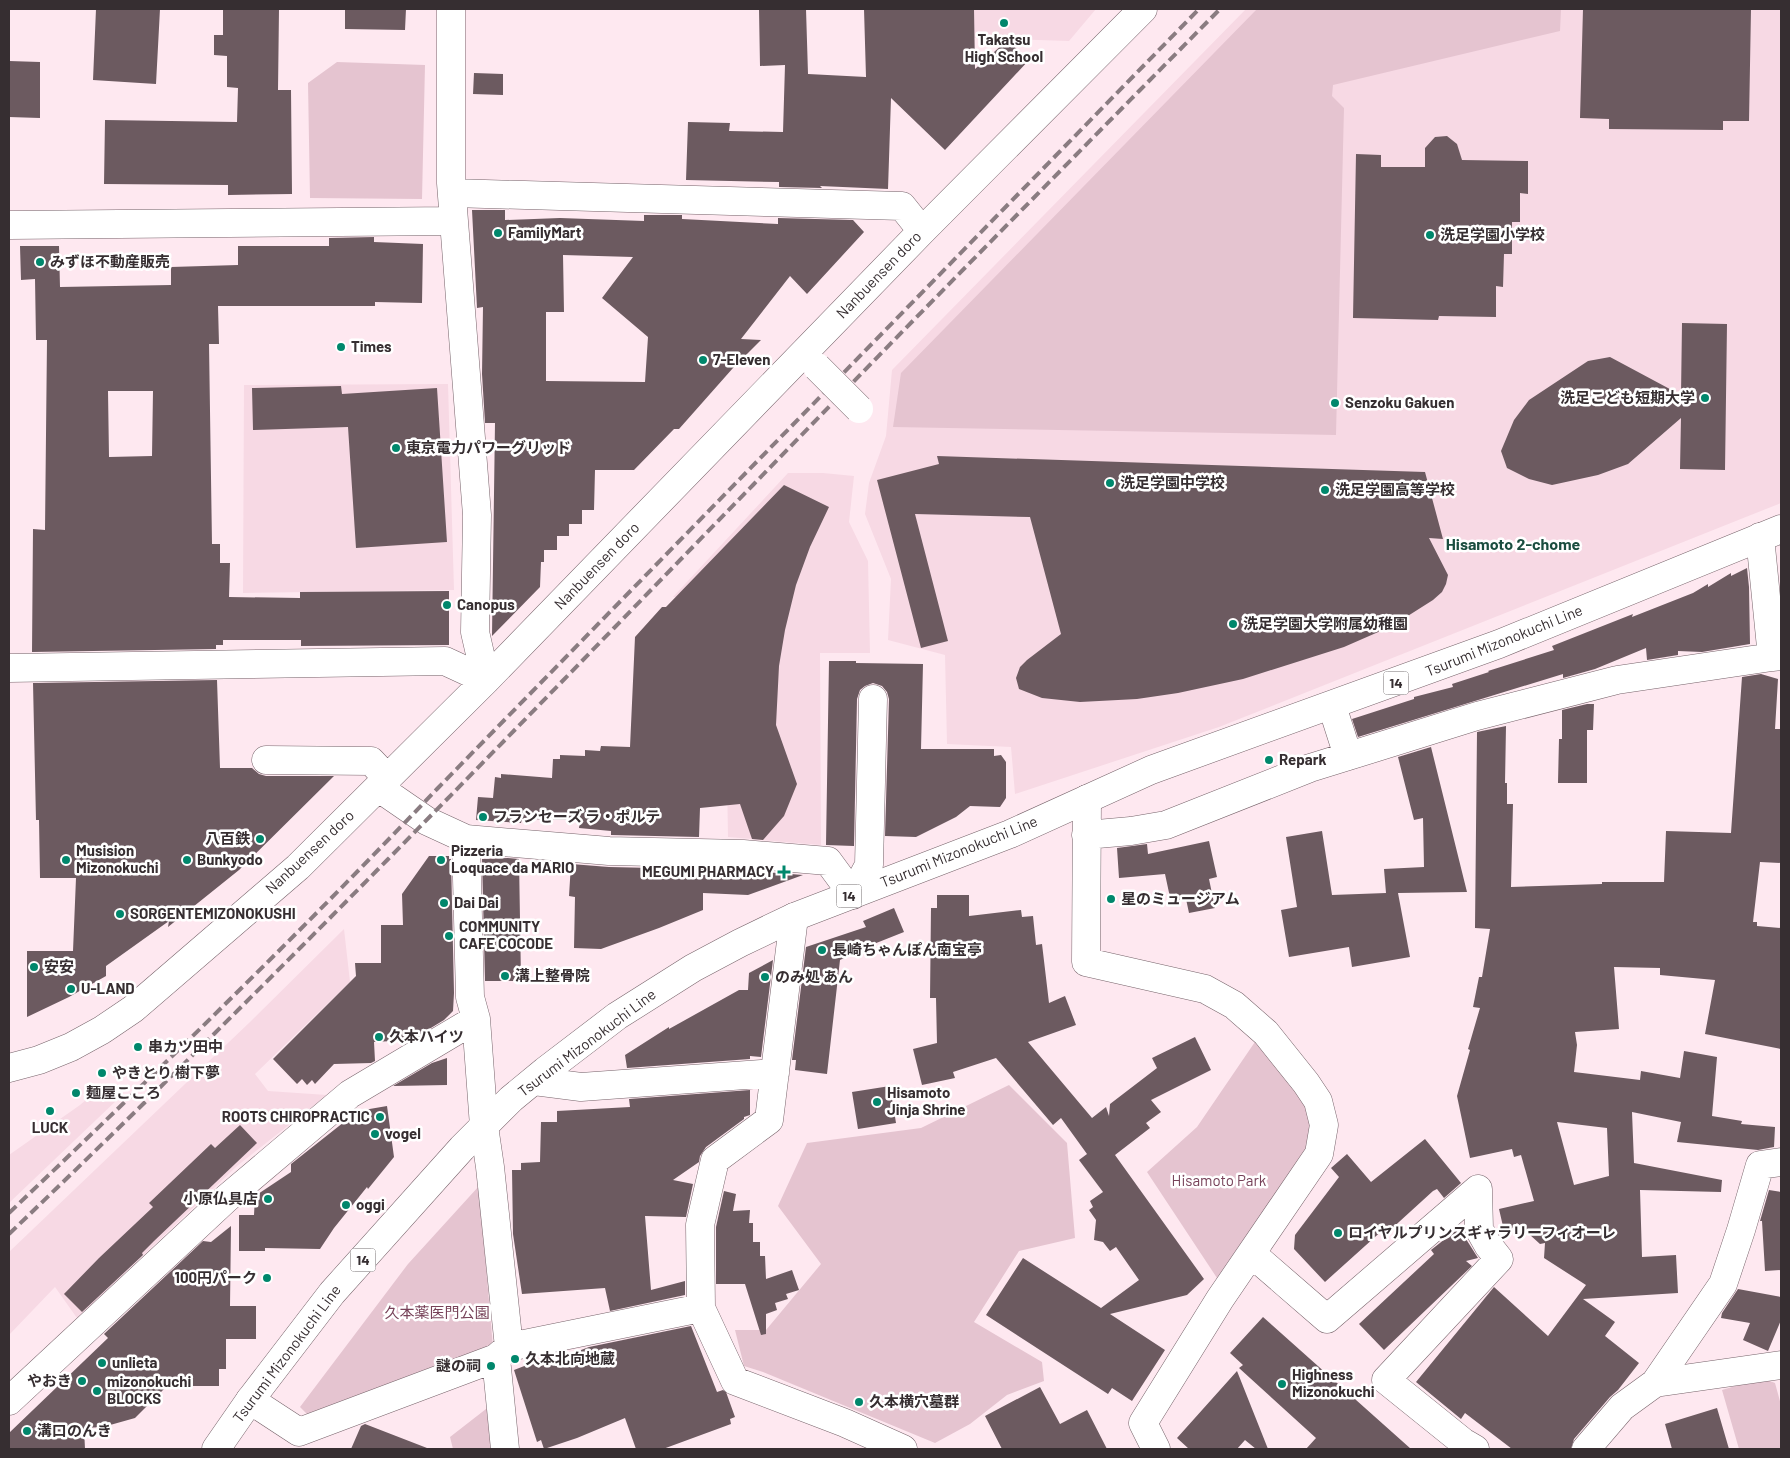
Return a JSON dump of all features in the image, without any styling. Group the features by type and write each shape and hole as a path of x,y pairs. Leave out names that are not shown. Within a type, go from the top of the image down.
{"street":[{"path":"451,9 452,193 476,515 475,632 486,680"},
{"name":"Nanbuensen doro","path":"9,1068 39,1060 71,1047 102,1030 133,1009 298,867 486,680 922,231 1143,9"},
{"path":"452,193 902,206 922,231"},
{"path":"9,225 454,221"},
{"path":"817,367 859,409"},
{"path":"1086,835 1131,831 1166,824 1310,768 1477,716 1617,680 1777,656 1771,533"},
{"name":"Tsurumi Mizonokuchi Line","path":"216,1449 250,1400 332,1293 429,1183 511,1099 617,1016 716,955 794,917 1010,834 1150,770 1332,706 1499,644 1771,533"},
{"path":"9,668 445,661 486,680"},
{"path":"266,760 371,761 383,783 427,821 466,839 608,851 743,854 828,861 853,895 869,865 873,699"},
{"path":"1332,706 1348,756"},
{"path":"1086,799 1086,962 1206,989 1234,1005 1266,1033 1306,1083 1318,1101 1324,1125 1319,1154 1220,1299 1143,1423 1156,1449"},
{"path":"466,839 470,997 476,1019 484,1126 490,1167 502,1353 505,1449"},
{"path":"794,917 769,1120 715,1160 700,1225 702,1308 734,1381 845,1423 903,1449"},
{"path":"9,1401 227,1198 350,1094 476,1019"},
{"path":"534,1081 580,1087 775,1074"},
{"path":"1586,1449 1622,1407 1655,1383 1723,1284 1760,1164 1781,1162"},
{"path":"1252,1254 1327,1319 1478,1190 1479,1229 1499,1259 1386,1380 1463,1442 1475,1449"},
{"path":"250,1400 299,1432 502,1353 702,1308"},
{"path":"1655,1383 1781,1365"}],"shaded area":[{"name":"Takatsu High School","path":"925,9 1096,9 1069,41 923,36"},
{"name":"Senzoku Gakuen","path":"1246,9 1781,9 1781,503 1219,727 1015,794 1011,747 947,744 945,655 888,640 891,579 865,514 869,483 886,436 892,370"},
{"path":"448,384 454,590 243,593 244,385"},
{"path":"788,473 823,473 854,476 849,522 868,561 870,653 820,653 821,845 728,837 724,596 673,597"},
{"path":"344,929 350,982 255,1074 268,1091 327,1095 237,1166 77,1318 55,1287 9,1335 9,1252 250,1022"},
{"path":"106,1083 118,1099 9,1203 9,1155 80,1105"}],"green space":[{"path":"1257,9 1561,9 1560,31 1333,85 1332,96 1344,108 1336,435 893,427 901,373"},
{"path":"337,62 425,65 422,199 310,198 308,83"},
{"name":"Hisamoto Park","path":"1259,1036 1316,1112 1315,1137 1217,1278 1147,1172 1197,1127"},
{"path":"1009,1085 1067,1143 1075,1238 1019,1251 974,1322 1042,1362 1044,1381 1007,1395 970,1424 935,1443 763,1372 744,1366 735,1330 766,1330 821,1264 778,1206 807,1143 921,1128"},
{"name":"久本薬医門公園","path":"479,1186 493,1347 314,1421 300,1407 408,1264"},
{"path":"1762,1378 1775,1383 1781,1405 1781,1449 1739,1449 1722,1390"},
{"path":"495,1402 503,1449 453,1449 450,1437"}],"building":[{"path":"96,9 160,9 156,84 93,80"},
{"path":"223,9 279,9 278,90 291,90 292,194 228,195 228,185 104,184 105,120 237,122 238,88 227,87 227,56 214,55 214,35 223,35"},
{"path":"345,9 406,9 405,30 345,29"},
{"path":"759,9 806,9 808,74 866,77 864,9 974,9 975,69 1003,44 1011,44 1029,60 945,150 891,98 888,189 820,186 822,188 779,187 779,182 686,180 688,122 730,123 729,131 783,132 785,65 760,66"},
{"path":"1583,9 1751,9 1749,121 1723,121 1723,130 1609,129 1609,119 1580,118"},
{"path":"9,61 40,62 40,118 9,117"},
{"path":"474,73 503,74 503,95 473,94"},
{"path":"1447,136 1457,144 1462,160 1528,161 1528,194 1520,193 1520,222 1512,222 1512,254 1504,254 1503,287 1496,286 1496,317 1439,316 1438,320 1353,318 1356,154 1381,155 1381,167 1425,167 1425,148 1435,137"},
{"path":"472,210 505,210 505,220 560,218 644,221 644,215 682,215 682,219 778,224 778,218 853,220 864,232 807,294 790,276 741,339 761,340 733,368 679,429 674,429 634,470 595,470 594,510 582,510 582,524 569,524 569,536 557,536 557,550 544,550 544,562 541,562 540,587 492,636 495,423 485,423 482,374 483,307 477,308","holes":["563,255 633,257 602,298 648,337 645,382 546,381 546,312 564,312"]},
{"path":"374,237 374,242 423,244 422,303 375,302 375,306 218,306 219,344 209,344 212,544 220,544 220,563 230,563 229,597 300,598 300,592 449,591 449,645 301,646 301,640 223,640 223,645 216,645 216,649 32,652 33,529 45,530 47,340 36,340 35,279 21,280 20,246 59,246 60,287 171,285 171,267 238,265 238,246 329,246 329,238","holes":["108,391 153,391 152,456 109,457"]},
{"path":"1682,323 1727,324 1725,470 1680,469 1681,418 1628,464 1598,475 1552,485 1529,479 1507,468 1501,451 1514,420 1529,400 1588,361 1610,357 1681,395"},
{"path":"341,386 342,394 437,388 447,542 356,548 348,427 253,430 252,388"},
{"path":"937,456 1425,472 1443,539 1429,538 1448,575 1446,584 1442,592 1433,600 1392,626 1344,647 1243,679 1178,693 1137,699 1080,702 1042,698 1019,689 1016,678 1020,667 1027,660 1061,634 1030,517 915,514 948,641 921,648 877,480 939,464"},
{"path":"784,485 829,507 810,547 796,585 785,630 779,666 776,725 797,784 784,816 763,840 752,839 740,804 700,808 699,837 611,835 611,831 579,828 580,820 522,819 521,823 476,820 478,797 493,798 495,777 501,778 501,774 552,778 553,759 560,759 560,755 585,756 585,750 600,751 601,746 630,747 635,637 662,607 666,607"},
{"path":"1747,568 1750,644 1702,652 1678,651 1678,655 1647,660 1646,648 1595,669 1563,678 1563,674 1358,737 1352,719 1414,699 1414,697 1453,687 1452,684 1554,650 1552,646 1693,593 1708,584 1708,587 1731,573 1731,576"},
{"path":"829,661 923,664 921,749 994,749 994,756 1001,755 1006,762 1006,798 1000,807 970,806 956,817 916,837 885,836 889,699 887,692 882,686 873,683 860,690 857,699 854,846 826,845"},
{"path":"1761,674 1778,679 1775,729 1781,729 1781,863 1760,862 1753,922 1757,922 1757,926 1781,928 1781,1049 1705,1034 1715,980 1660,975 1660,968 1614,967 1619,1029 1575,1032 1577,1045 1574,1072 1640,1080 1641,1071 1680,1078 1684,1051 1717,1057 1712,1116 1742,1121 1741,1124 1775,1127 1774,1147 1758,1150 1677,1142 1681,1122 1632,1112 1634,1163 1722,1180 1721,1192 1640,1190 1642,1257 1676,1255 1678,1293 1583,1299 1615,1322 1605,1336 1639,1363 1618,1390 1574,1439 1571,1449 1512,1449 1465,1413 1461,1419 1416,1382 1494,1287 1548,1336 1586,1285 1544,1258 1545,1243 1540,1244 1517,1223 1505,1235 1499,1209 1534,1201 1521,1155 1514,1157 1512,1149 1470,1158 1457,1096 1480,1008 1473,1007 1479,977 1482,977 1490,929 1475,928 1477,732 1506,726 1505,783 1507,783 1507,804 1513,804 1511,887 1602,884 1602,882 1664,882 1666,831 1731,833 1742,677","holes":["1557,1122 1607,1128 1609,1176 1574,1185"]},
{"path":"217,680 220,768 252,768 259,774 266,776 334,776 239,870 168,927 169,921 106,966 106,976 69,997 27,1017 27,951 73,951 76,878 40,878 39,820 36,820 33,683"},
{"path":"1594,704 1593,730 1587,730 1587,783 1558,783 1559,739 1562,739 1562,710"},
{"path":"1431,747 1467,892 1398,893 1410,957 1352,967 1349,947 1289,957 1281,910 1297,907 1286,837 1322,831 1332,895 1386,893 1384,869 1424,867 1423,818 1414,820 1398,757"},
{"path":"1209,841 1217,877 1209,879 1215,908 1189,913 1186,899 1171,902 1165,874 1119,878 1117,848 1147,844 1148,854"},
{"path":"429,856 449,856 449,859 451,859 453,1011 444,1020 411,1040 374,1042 375,1061 371,1063 334,1064 315,1084 312,1080 307,1085 302,1079 297,1084 273,1059 356,976 355,963 381,963 381,925 403,925 402,894"},
{"path":"482,859 519,859 521,981 485,981"},
{"path":"571,864 609,867 742,870 803,875 748,895 703,893 703,910 601,949 574,948 575,897 569,896"},
{"path":"937,895 969,895 969,916 1021,910 1022,917 1033,916 1036,945 1042,944 1049,1003 1065,996 1076,1025 1028,1042 1092,1118 1106,1107 1109,1116 1110,1104 1157,1068 1152,1058 1195,1037 1211,1070 1151,1100 1161,1112 1146,1123 1150,1128 1115,1155 1204,1279 1187,1295 1110,1314 1165,1350 1132,1401 1112,1388 1108,1394 986,1315 1023,1258 1101,1308 1139,1280 1116,1247 1110,1251 1103,1242 1094,1240 1096,1220 1089,1210 1093,1207 1090,1201 1103,1192 1079,1160 1087,1154 1061,1118 1053,1125 996,1058 953,1072 955,1078 922,1085 913,1049 937,1043 936,998 930,998 931,908 937,908"},
{"path":"894,908 904,932 846,955 846,957 840,960 827,1074 795,1070 796,1060 792,1060 806,947 866,927 863,921"},
{"path":"773,960 761,1057 750,1056 750,1059 627,1068 625,1055 669,1027 669,1029 739,990 748,990 749,973"},
{"path":"447,1058 447,1085 393,1086 432,1063"},
{"path":"890,1086 896,1123 858,1129 852,1092"},
{"path":"750,1090 750,1115 744,1117 744,1119 706,1147 700,1156 699,1162 673,1180 693,1184 686,1217 645,1216 651,1290 685,1281 685,1295 610,1311 605,1288 522,1294 513,1234 512,1170 521,1170 521,1163 540,1162 541,1122 557,1122 557,1111 630,1107 629,1099"},
{"path":"387,1106 394,1157 334,1228 320,1249 265,1248 265,1251 239,1251 239,1215 254,1215 255,1196 291,1172 291,1164 358,1111"},
{"path":"240,1125 257,1143 82,1312 64,1294 153,1207 149,1203 211,1144 215,1148"},
{"path":"1425,1139 1461,1183 1444,1198 1437,1189 1433,1191 1388,1232 1385,1228 1325,1282 1294,1249 1295,1235 1339,1177 1331,1168 1347,1154 1371,1182"},
{"path":"1769,1190 1781,1192 1781,1270 1765,1271 1762,1221 1760,1221"},
{"path":"724,1191 736,1194 733,1211 750,1210 749,1223 753,1223 753,1242 760,1242 760,1256 765,1256 766,1279 792,1270 799,1290 786,1294 788,1299 775,1303 777,1310 766,1314 766,1334 761,1335 745,1284 716,1284 716,1227"},
{"path":"231,1226 230,1306 256,1306 256,1339 226,1339 226,1369 219,1369 219,1386 167,1386 135,1418 103,1427 84,1428 85,1449 9,1449 9,1433 108,1338 104,1334 203,1241 211,1242"},
{"path":"1459,1228 1478,1258 1466,1261 1472,1266 1384,1350 1359,1324 1434,1254 1431,1250"},
{"path":"1738,1289 1781,1297 1781,1320 1768,1351 1743,1340 1750,1323 1721,1318 1722,1313"},
{"name":"Highness Mizonokuchi","path":"1263,1317 1411,1449 1306,1449 1316,1438 1239,1368 1243,1365 1230,1353"},
{"path":"691,1326 717,1392 723,1390 726,1392 735,1417 730,1419 731,1424 663,1449 636,1449 625,1418 577,1438 544,1449 541,1440 537,1442 514,1370 545,1358 545,1360 551,1358 552,1361 589,1347"},
{"path":"1237,1371 1268,1449 1256,1449 1245,1440 1237,1449 1189,1449 1177,1438"},
{"path":"1040,1387 1060,1424 1087,1410 1107,1449 1002,1449 985,1416"},
{"path":"1717,1408 1729,1449 1672,1449 1665,1424"},
{"path":"365,1424 427,1449 351,1449 361,1426"}],"railway":[{"path":"9,1213 279,951 1199,9"},
{"path":"9,1234 198,1050 384,863 1220,9"}],"place":[{"name":"Takatsu High School","path":"1004,23"},
{"name":"FamilyMart","path":"498,233"},
{"name":"洗足学園小学校","path":"1430,235"},
{"name":"みずほ不動産販売","path":"40,262"},
{"name":"Times","path":"341,347"},
{"name":"7-Eleven","path":"703,360"},
{"name":"洗足こども短期大学","path":"1705,398"},
{"name":"Senzoku Gakuen","path":"1335,403"},
{"name":"東京電力パワーグリッド","path":"396,448"},
{"name":"洗足学園中学校","path":"1110,483"},
{"name":"洗足学園高等学校","path":"1325,490"},
{"name":"Canopus","path":"447,605"},
{"name":"洗足学園大学附属幼稚園","path":"1233,624"},
{"name":"Repark","path":"1269,760"},
{"name":"フランセーズ ラ・ポルテ","path":"483,817"},
{"name":"八百鉄","path":"260,839"},
{"name":"Musision Mizonokuchi","path":"66,860"},
{"name":"Bunkyodo","path":"187,860"},
{"name":"Pizzeria Loquace da MARIO","path":"441,860"},
{"name":"MEGUMI PHARMACY","path":"784,872"},
{"name":"星のミュージアム","path":"1111,899"},
{"name":"Dai Dai","path":"444,903"},
{"name":"SORGENTEMIZONOKUSHI","path":"120,914"},
{"name":"COMMUNITY CAFE COCODE","path":"449,936"},
{"name":"長崎ちゃんぽん南宝亭","path":"822,950"},
{"name":"安安","path":"34,967"},
{"name":"溝上整骨院","path":"505,976"},
{"name":"のみ処 あん","path":"765,977"},
{"name":"U-LAND","path":"71,989"},
{"name":"久本ハイツ","path":"379,1037"},
{"name":"串カツ田中","path":"138,1047"},
{"name":"やきとり 樹下夢","path":"102,1073"},
{"name":"麺屋こころ","path":"76,1093"},
{"name":"Hisamoto Jinja Shrine","path":"877,1102"},
{"name":"LUCK","path":"50,1111"},
{"name":"ROOTS CHIROPRACTIC","path":"380,1117"},
{"name":"vogel","path":"375,1134"},
{"name":"小原仏具店","path":"268,1199"},
{"name":"oggi","path":"346,1205"},
{"name":"ロイヤルプリンスギャラリーフィオーレ","path":"1338,1233"},
{"name":"100円パーク","path":"267,1278"},
{"name":"久本北向地蔵","path":"515,1359"},
{"name":"unlieta","path":"102,1363"},
{"name":"謎の祠","path":"491,1366"},
{"name":"やおき","path":"82,1381"},
{"name":"Highness Mizonokuchi","path":"1282,1384"},
{"name":"mizonokuchi BLOCKS","path":"97,1391"},
{"name":"久本横穴墓群","path":"859,1402"},
{"name":"溝口のんき","path":"27,1431"}],"district":[{"name":"Hisamoto 2-chome","path":"1513,544"}]}
